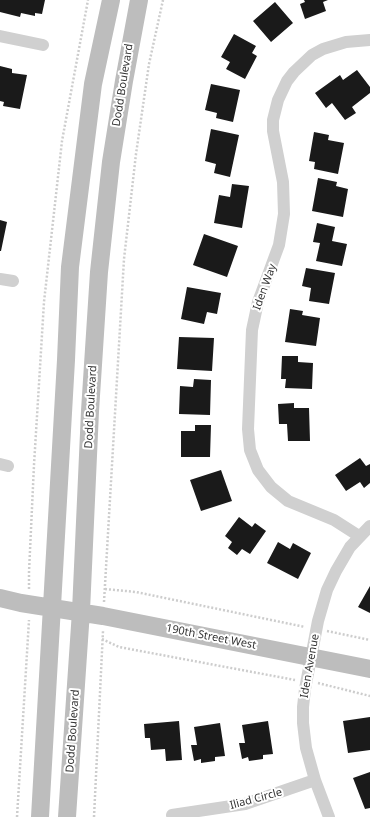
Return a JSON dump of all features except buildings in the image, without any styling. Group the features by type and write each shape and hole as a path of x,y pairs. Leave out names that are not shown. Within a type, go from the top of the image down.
{"main road":[{"path":"40,817 70,267 93,84 111,0"},
{"name":"Dodd Boulevard","path":"67,817 81,612 99,272 114,146 139,0"},
{"name":"190th Street West","path":"0,598 103,616 370,669"}],"street":[{"path":"0,36 43,45"},
{"name":"Iden Way","path":"359,536 334,520 288,501 271,487 258,470 250,450 248,429 253,323 258,302 279,245 284,214 283,182 273,131 274,115 278,100 284,86 294,72 312,56 323,50 346,42 370,40"},
{"path":"0,279 13,282"},
{"name":"Iden Avenue","path":"329,817 315,780 306,748 303,708 306,681 316,629 332,580 350,547 370,526"},
{"name":"Iliad Circle","path":"172,815 244,804 266,798 315,780"}],"path":[{"path":"17,817 30,604 29,572 44,302 62,141 88,0"},
{"path":"94,817 103,616 124,259 136,154 149,64 163,0"},
{"path":"105,588 136,592 370,640"},
{"path":"102,640 119,648 306,681 370,696"}]}
